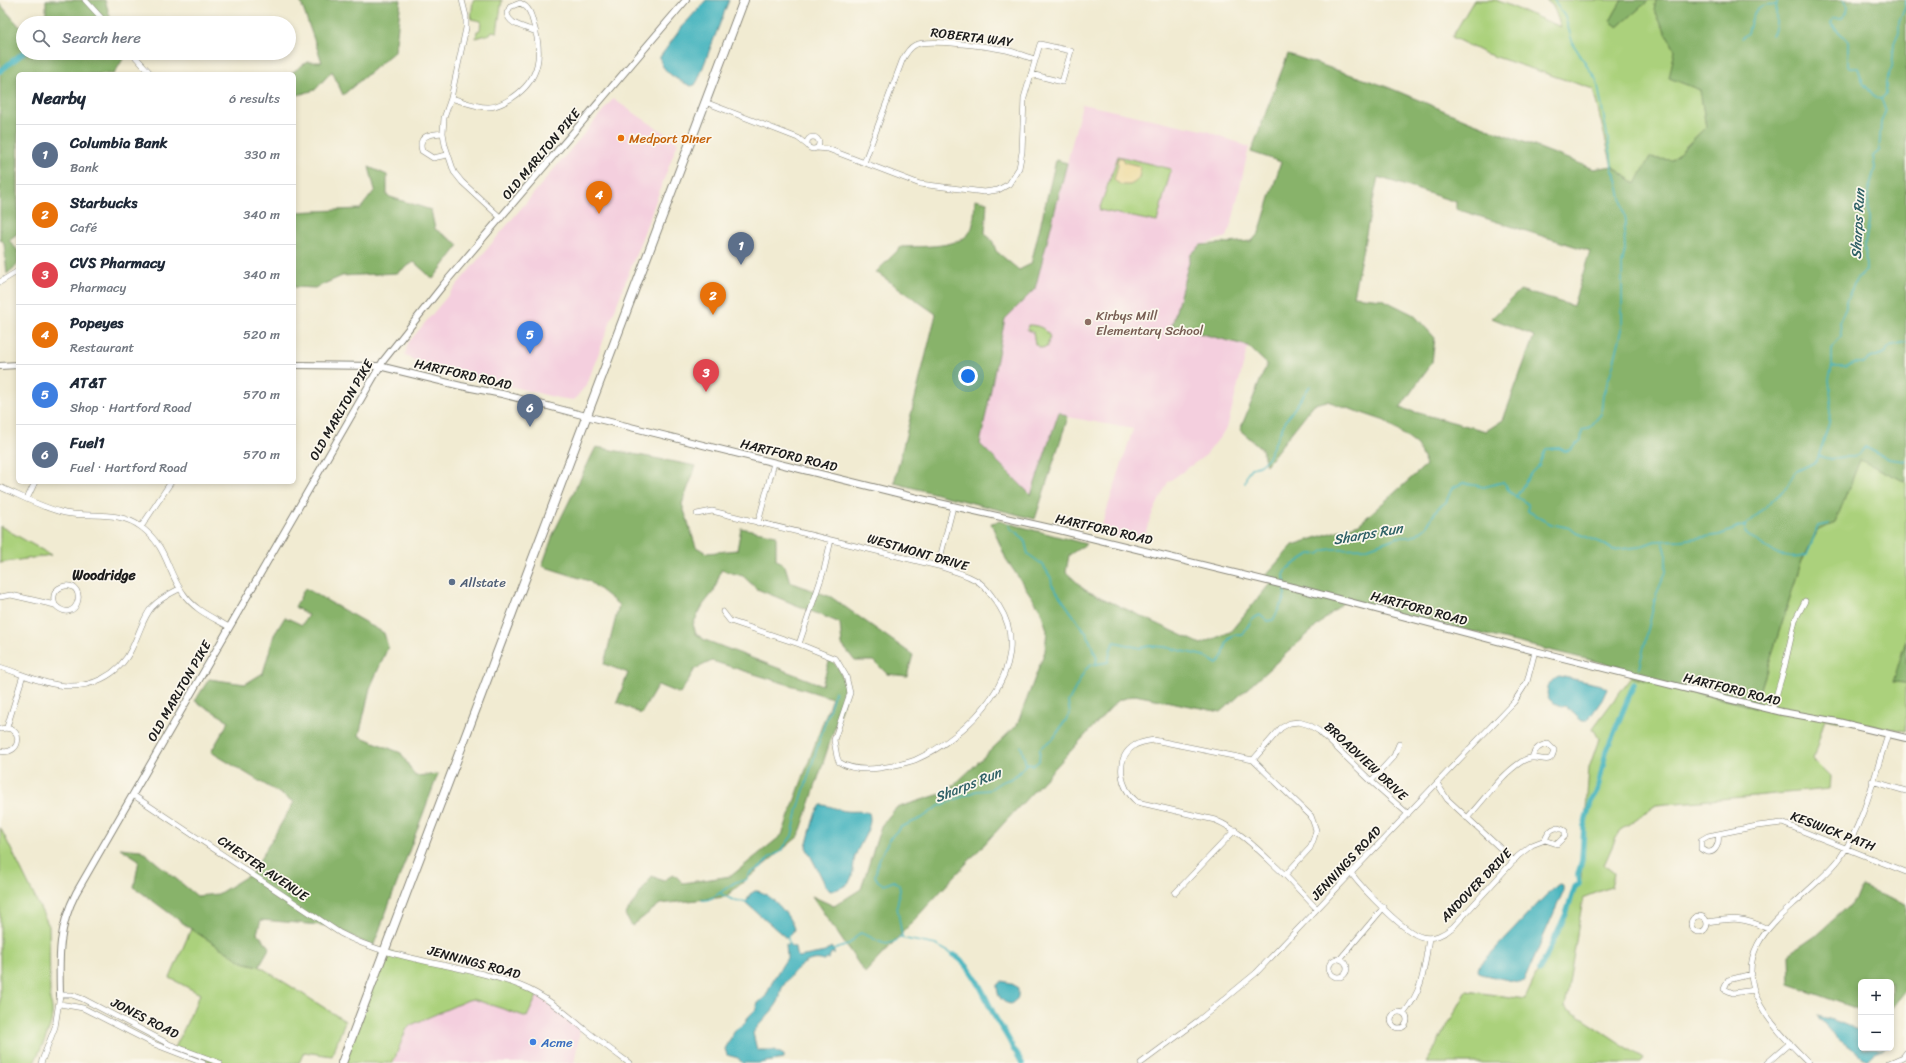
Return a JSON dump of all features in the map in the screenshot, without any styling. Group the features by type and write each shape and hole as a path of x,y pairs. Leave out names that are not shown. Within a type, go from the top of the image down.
{"highway":[{"path":"342,1063 744,0"}],"street":[{"path":"84,0 99,16"},
{"path":"462,0 465,10 466,28 451,98 444,118 443,133 447,155 454,172 462,182 501,218"},
{"name":"OLD MARLTON PIKE","path":"60,994 59,950 66,915 99,850 133,795 379,366 402,335 686,0"},
{"path":"451,98 489,107 504,102 518,94 532,78 539,61 539,49 536,32 529,9 525,5 516,3 510,7 507,13 510,20 536,32"},
{"name":"ROBERTA WAY","path":"864,163 902,62 908,51 915,45 923,42 991,48 1008,50 1036,59"},
{"path":"798,138 812,150 817,148 828,149 920,184 984,192 998,190 1009,184 1019,168 1022,152 1024,98 1031,74 1036,59 1040,44 1071,51 1062,82 1031,74"},
{"path":"138,60 149,72"},
{"path":"705,102 798,138 809,139 816,137 828,149"},
{"path":"443,133 429,134 424,138 420,146 422,151 433,158 447,155"},
{"path":"807,145 809,139"},
{"path":"817,148 819,141"},
{"path":"0,282 16,272"},
{"path":"0,366 16,365"},
{"name":"HARTFORD ROAD","path":"296,365 379,366 461,386 502,394 774,463 1110,542 1300,589 1535,651 1772,710 1906,738"},
{"path":"758,523 774,463"},
{"path":"26,499 34,484"},
{"path":"141,527 169,484"},
{"path":"0,487 26,499 64,512 119,517 141,527 154,540 166,556 180,589 198,609 229,627"},
{"path":"938,566 954,506"},
{"name":"WESTMONT DRIVE","path":"697,514 712,511 938,566 968,576 980,583 989,591 1002,612 1009,631 1010,653 1007,668 997,689 970,723 954,736 933,751 914,760 894,766 869,769 850,768 839,762 834,740 850,692 842,667 836,659 799,644 730,621 722,612"},
{"path":"799,644 824,570 831,540"},
{"path":"0,597 10,595 55,606 59,610 65,612 76,607 78,595 75,590 70,586 64,586 58,589 54,594 53,600 55,606"},
{"path":"0,667 48,683 66,686 86,685 104,678 120,665 129,654 151,607 162,598 180,589"},
{"path":"1772,710 1784,669 1795,620 1805,601"},
{"name":"JENNINGS ROAD","path":"1141,1063 1203,1017 1251,977 1408,814 1516,699 1527,682 1535,651"},
{"path":"7,727 23,675"},
{"name":"BROADVIEW DRIVE","path":"1253,760 1281,728 1290,723 1299,722 1309,724 1320,731 1370,781 1408,814"},
{"path":"0,729 7,727 14,730 18,736 18,743 14,749 8,752 0,751"},
{"path":"1810,1063 1790,1044 1764,1013 1754,990 1752,964 1754,954 1758,944 1768,929 1839,860 1859,825 1888,734"},
{"path":"1285,875 1310,848 1314,838 1314,823 1311,816 1253,760 1154,740 1135,745 1128,752 1121,768 1125,787 1130,796 1137,802 1215,820 1234,830 1285,875 1317,909"},
{"path":"1370,781 1388,764 1398,750 1399,744"},
{"path":"1467,818 1512,770 1520,763 1532,758"},
{"path":"1872,781 1906,791"},
{"path":"1437,783 1444,796 1514,861"},
{"name":"CHESTER AVENUE","path":"133,795 217,849 328,925 360,943 385,951"},
{"name":"KESWICK PATH","path":"1718,834 1718,845 1711,852 1705,852 1701,849 1700,843 1703,838 1718,834 1757,826 1782,824 1906,872"},
{"path":"1175,893 1234,830"},
{"name":"ANDOVER DRIVE","path":"1429,938 1439,936 1449,931 1514,861 1532,845 1544,840"},
{"path":"1351,873 1359,884 1412,932 1420,937 1429,938 1422,981 1416,996 1404,1013"},
{"path":"1340,959 1384,907"},
{"path":"1707,922 1730,918 1744,919 1768,929"},
{"name":"JENNINGS ROAD","path":"385,951 503,979 527,988 547,1000 629,1063"},
{"path":"1752,974 1728,980 1724,989 1733,993 1754,990"},
{"path":"41,1063 55,1027 60,1004 60,994"},
{"name":"JONES ROAD","path":"60,994 72,995 83,999 169,1044 220,1063"},
{"name":"JONES ROAD","path":"60,1004 83,1008 154,1044 203,1063"},
{"path":"1767,1063 1790,1044"},
{"path":"1889,1063 1903,1057 1906,1053"}],"shaded area":[{"path":"613,99 678,142 587,384 574,400 558,398 423,365 405,355 408,343"},
{"name":"Kirbys Mill Elementary School","path":"1082,104 1207,131 1249,147 1233,218 1227,237 1201,245 1191,254 1172,326 1248,346 1227,428 1206,455 1168,482 1150,519 1143,541 1099,534 1133,429 1068,417 1059,412 1031,495 980,444 1005,319 1035,289"},
{"path":"527,988 581,1026 574,1063 342,1063 366,999"}],"green space":[{"path":"46,0 105,0 110,16 41,16 46,13"},
{"path":"300,0 401,0 395,51 343,95 332,71 315,90 296,95 296,72 293,72 307,62 322,62"},
{"path":"473,0 502,0 497,32 492,31 490,34 476,38 477,31 480,30 481,21 471,19"},
{"path":"1474,0 1496,0 1561,27 1553,6 1546,0 1622,0 1610,21 1618,27 1649,0 1656,0 1654,10 1675,50 1670,78 1700,90 1706,127 1672,160 1636,184 1612,166 1593,89 1484,53 1452,37"},
{"path":"1622,0 1649,0 1618,27 1610,21"},
{"path":"1656,0 1906,0 1906,482 1860,460 1835,523 1818,530 1801,563 1755,707 1631,677 1632,670 1345,601 1221,712 1135,695 1117,701 865,973 812,896 834,906 861,889 881,826 896,808 947,792 1017,725 1045,651 1047,630 1040,609 1006,559 991,523 1000,521 1086,544 1069,555 1066,572 1085,590 1201,644 1230,632 1273,580 1264,577 1293,545 1359,524 1426,465 1417,445 1385,421 1327,401 1314,404 1266,465 1262,449 1240,430 1267,364 1248,346 1172,326 1191,254 1201,245 1252,241 1259,233 1281,162 1251,152 1288,54 1385,86 1469,121 1594,169 1612,166 1636,184 1649,158 1672,160 1706,127 1700,90 1669,78 1675,50 1654,10","holes":["1378,177 1456,202 1456,209 1590,251 1573,306 1520,290 1492,318 1534,336 1503,420 1486,431 1400,408 1432,362 1435,338 1414,315 1382,299 1353,296"]},
{"path":"0,4 16,22 16,60 122,60 115,72 16,72 16,235 9,240 16,249 16,266 7,274 4,243 0,239"},
{"path":"1118,156 1171,169 1157,222 1099,210"},
{"path":"1056,160 1067,163 1035,289 1005,319 980,444 1031,495 1059,412 1068,417 1035,519 894,483 936,314 876,272 901,247 940,245 959,241 966,236 971,230 973,223 975,199 987,202 985,233 993,242 996,251 1019,270 1031,264"},
{"path":"369,167 387,175 387,196 431,210 435,229 459,245 433,279 414,262 397,273 342,276 315,288 296,287 296,212 360,209 375,190"},
{"path":"1028,325 1038,326 1046,331 1050,337 1047,347 1041,348 1035,344 1033,332 1027,330"},
{"path":"596,447 696,466 682,504 696,547 707,553 737,550 741,528 776,535 776,559 785,566 790,582 831,597 913,655 907,676 887,674 874,661 855,661 842,645 840,623 757,589 743,576 721,570 714,591 703,605 693,624 696,634 705,640 822,685 830,659 838,667 847,690 799,836 725,897 660,904 632,926 625,915 652,876 663,881 674,874 683,883 731,876 782,835 832,698 712,661 695,669 680,694 658,685 641,714 617,702 628,673 604,664 619,605 589,581 542,566 554,532"},
{"path":"1860,459 1906,482 1906,648 1893,682 1906,683 1906,731 1825,718 1813,760 1830,777 1829,789 1656,805 1619,831 1604,865 1614,873 1611,887 1583,898 1565,1007 1643,1058 1640,1063 1426,1063 1467,991 1525,999 1581,878 1589,768 1599,739 1593,728 1631,677 1755,707 1801,563 1818,530 1835,523"},
{"path":"0,526 51,555 0,563"},
{"path":"305,588 384,633 388,647 370,688 359,736 401,753 415,776 438,774 373,947 332,926 261,920 257,933 270,947 259,966 243,962 191,929 134,887 139,860 120,848 141,850 197,896 218,894 252,873 294,802 211,752 229,721 195,701 209,679 245,684 263,673 274,635 285,617 302,625 308,615 295,607"},
{"path":"1906,640 1906,683 1893,682"},
{"path":"0,827 49,926 50,1000 52,1015 51,1024 45,1040 34,1063 0,1063"},
{"path":"1862,887 1906,905 1906,990 1894,1005 1894,979 1858,979 1858,1009 1790,985 1789,954 1814,937 1852,903"},
{"path":"191,929 243,962 259,966 345,1021 332,1056 304,1052 299,1063 214,1063 175,1048 200,994 170,978"},
{"path":"385,951 503,979 538,994 527,1017 473,999 468,1000 411,1025 406,1030 393,1063 342,1063"}],"sand":[{"path":"1121,157 1124,162 1140,166 1139,177 1136,182 1130,185 1121,185 1114,180 1118,165 1117,160"}],"water":[{"path":"706,0 729,0 698,80 695,85 691,86 671,75 663,67 660,57 682,27"},
{"path":"1559,676 1601,685 1607,689 1602,700 1587,721 1582,721 1565,706 1561,707 1551,701 1548,697 1548,686"},
{"path":"821,805 846,811 866,812 869,813 870,818 868,829 855,857 851,879 848,884 843,887 830,891 806,847 815,814"},
{"path":"1559,884 1563,885 1563,892 1524,981 1518,982 1480,974 1478,970 1479,966 1549,892"},
{"path":"755,891 760,892 772,899 788,917 794,929 786,938 746,903 750,894"},
{"path":"786,944 795,947 796,954 799,957 825,952 831,947 835,953 831,953 829,958 824,961 811,960 799,967 789,977 782,988 779,1000 775,1006 753,1033 757,1050 775,1050 784,1055 784,1059 759,1063 742,1063 738,1058 727,1055 725,1049 735,1030 744,1024 748,1017 756,1009 757,1004 766,996 774,978 787,958"},
{"path":"1002,981 1011,983 1018,988 1018,998 1011,1004 1000,998 997,985"},
{"path":"1817,1016 1833,1020 1858,1030 1858,1051 1878,1051 1867,1060 1838,1039"}],"waterway":[{"path":"1516,497 1531,473 1539,465 1546,449 1559,448 1565,451 1570,450 1581,440 1582,431 1591,426 1601,414 1603,395 1613,366 1622,330 1622,263 1625,250 1624,230 1626,221 1617,179 1612,169 1611,155 1597,81 1573,44 1565,17 1554,0"},
{"path":"1772,35 1776,27 1776,9 1778,0"},
{"path":"1843,0 1848,6 1847,12 1842,18 1833,18 1831,24 1848,41 1848,68 1858,68 1863,83 1876,98 1881,99"},
{"name":"Sharps Run","path":"1881,99 1886,94 1886,81 1892,67 1894,43 1899,32 1899,21 1905,8 1906,0"},
{"path":"1742,38 1748,33 1753,16 1759,8 1763,5 1776,5"},
{"path":"0,71 16,58"},
{"name":"Sharps Run","path":"1285,583 1284,575 1288,568 1310,554 1319,554 1325,550 1333,549 1368,548 1398,537 1410,537 1417,534 1427,526 1437,509 1446,502 1452,488 1463,483 1484,487 1503,482 1509,492 1528,504 1528,511 1551,524 1570,528 1576,533 1602,543 1613,550 1639,547 1655,541 1682,540 1719,535 1746,525 1786,488 1795,472 1817,461 1829,423 1831,400 1829,379 1832,366 1832,348 1841,336 1840,320 1846,308 1846,301 1856,280 1866,270 1865,243 1869,222 1868,192 1875,168 1873,156 1879,151 1881,122 1886,110 1881,99"},
{"path":"1832,367 1846,367 1853,363 1863,363 1884,353 1889,347 1906,343"},
{"path":"1245,483 1247,474 1251,468 1259,466 1267,459 1286,420 1310,386"},
{"path":"1819,456 1831,459 1854,457 1865,447 1888,459 1906,461"},
{"path":"1009,523 1010,529 1018,533 1025,542 1028,554 1043,565 1051,578 1052,585 1087,634 1097,657 1096,664"},
{"path":"1746,525 1745,532 1773,552 1790,557 1798,557 1807,555 1818,526 1828,524"},
{"path":"1639,668 1656,595 1666,572 1666,552 1663,541"},
{"name":"Sharps Run","path":"1026,764 1034,765 1039,761 1040,748 1053,739 1070,714 1068,702 1085,670 1091,665 1108,662 1111,648 1115,642 1140,648 1150,646 1165,647 1204,656 1217,664 1222,658 1230,637 1235,634 1243,634 1252,619 1260,615 1267,621 1273,620 1284,599 1286,587"},
{"path":"1539,971 1566,914 1575,887 1579,884 1578,875 1582,860 1584,826 1591,802 1597,792 1606,752 1634,684"},
{"path":"702,900 710,899 732,884 746,880 750,873 761,867 770,857 780,852 792,836 798,809 835,691"},
{"path":"1021,746 1026,764"},
{"name":"Sharps Run","path":"833,950 848,945 860,933 885,944 895,941 902,936 897,906 900,890 899,885 894,881 884,885 878,881 875,876 879,860 884,849 892,836 901,827 922,818 939,806 976,791 989,790 1001,782 1018,774 1026,764"},
{"path":"721,894 733,900 748,902"},
{"path":"787,935 790,947"},
{"path":"901,938 936,945 954,955"},
{"path":"954,955 961,960 973,975 984,993 996,1019 1022,1063"}],"place":[{"name":"Medport Diner","path":"621,138"},
{"name":"Popeyes","path":"599,214"},
{"name":"Columbia Bank","path":"741,265"},
{"name":"Starbucks","path":"713,315"},
{"name":"Kirbys Mill Elementary School","path":"1088,322"},
{"name":"AT&T","path":"530,354"},
{"name":"CVS Pharmacy","path":"706,392"},
{"name":"Fuel1","path":"530,427"},
{"name":"Allstate","path":"452,582"},
{"name":"Acme","path":"533,1042"}],"district":[{"name":"Woodridge","path":"104,575"}]}
